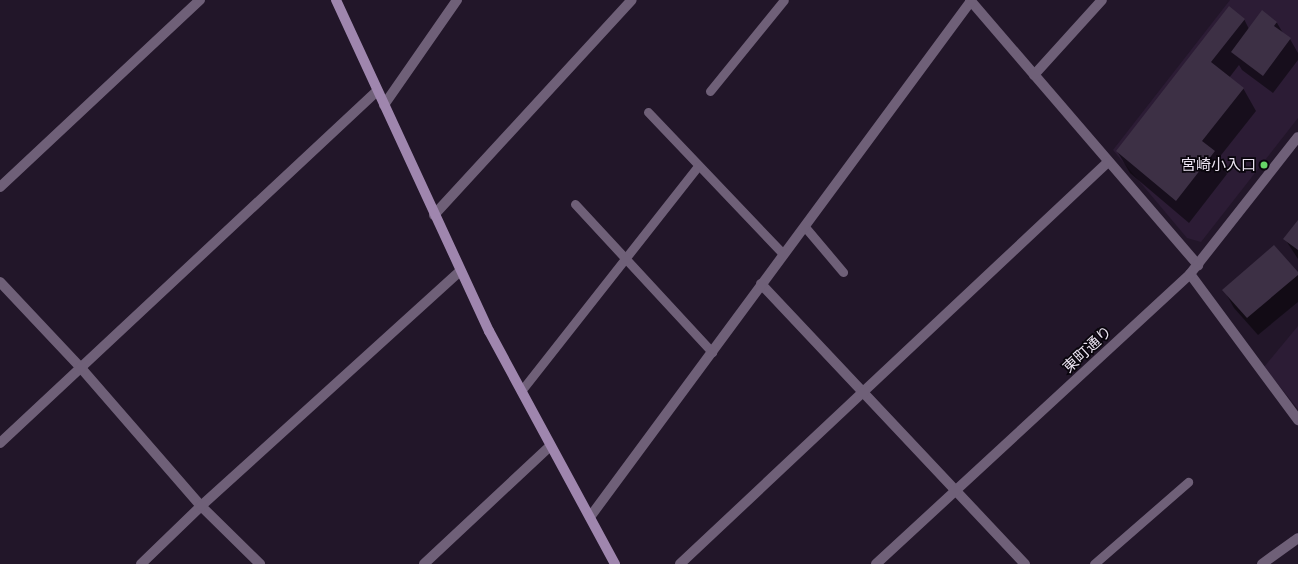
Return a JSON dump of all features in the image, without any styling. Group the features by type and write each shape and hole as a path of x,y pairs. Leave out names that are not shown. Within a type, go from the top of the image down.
{"street":[{"path":"0,187 200,0"},
{"path":"336,0 460,271 550,446 615,564"},
{"path":"384,105 457,0"},
{"path":"434,215 632,0"},
{"path":"1034,76 1102,0"},
{"path":"590,518 970,1 1198,265"},
{"path":"0,443 377,91"},
{"name":"東町通り","path":"876,564 1190,274 1298,137"},
{"path":"680,564 1108,162"},
{"path":"141,564 201,506 460,271"},
{"path":"1190,274 1298,420"},
{"path":"0,282 81,368 201,506 260,564"},
{"path":"761,284 957,489 1026,564"},
{"path":"424,564 550,446"},
{"path":"1262,564 1298,538"}],"lane":[{"path":"710,91 784,0"},
{"path":"648,112 783,254"},
{"path":"521,391 698,166"},
{"path":"575,204 712,352"},
{"path":"805,227 843,272"},
{"path":"1094,564 1188,482"}],"shaded area":[{"path":"1230,0 1298,0 1298,118 1201,242 1187,238 1113,150"},
{"path":"1298,326 1298,409 1264,367"}],"building":[{"path":"1229,6 1245,19 1211,62 1244,88 1202,141 1215,151 1176,201 1116,151"},
{"path":"1262,10 1277,22 1274,26 1291,38 1263,76 1231,52"},
{"path":"1298,220 1298,250 1283,239"},
{"path":"1274,245 1298,272 1298,275 1247,318 1222,290"}],"place":[{"name":"宮崎小入口","path":"1264,165"}]}
